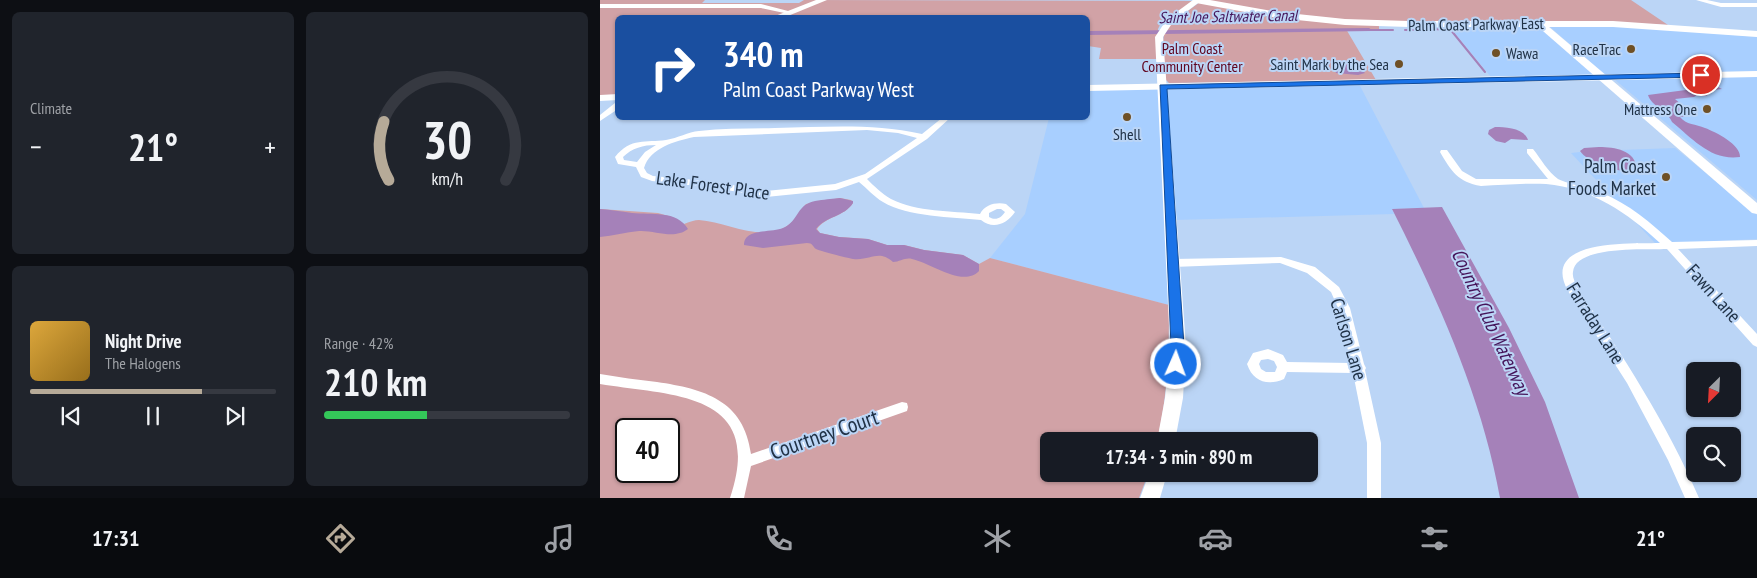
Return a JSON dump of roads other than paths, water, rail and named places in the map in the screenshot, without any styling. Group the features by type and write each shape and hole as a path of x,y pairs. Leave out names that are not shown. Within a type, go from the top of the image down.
{"main road":[{"name":"Palm Coast Parkway East","path":"1197,0 1278,15 1345,22 1402,24 1628,24 1757,34"},
{"path":"1090,88 1757,74"},
{"path":"600,98 615,97"}],"street":[{"path":"781,15 823,0"},
{"path":"1168,432 1174,398 1178,346 1159,39 1161,32 1169,21 1197,0"},
{"path":"1699,0 1721,5 1757,4"},
{"path":"600,6 777,5 802,8"},
{"path":"761,6 788,12"},
{"path":"1539,23 1757,210"},
{"path":"600,120 615,107"},
{"path":"924,137 944,120"},
{"name":"Lake Forest Place","path":"854,128 891,130 924,137 861,179 828,188 766,194 716,185 652,178 642,173 639,165 649,153 668,142 687,135 710,132 854,128"},
{"path":"639,165 621,162 619,157 629,148 640,144 668,142"},
{"path":"1530,151 1556,183"},
{"name":"Fawn Lane","path":"1444,152 1458,173 1472,182 1556,183 1584,189 1615,202 1637,216 1670,246 1757,342"},
{"path":"861,179 886,200 900,206 984,217"},
{"name":"Farraday Lane","path":"1692,498 1669,449 1631,379 1566,277 1567,270 1570,263 1578,256 1591,250 1757,244"},
{"name":"Carlson Lane","path":"1173,263 1273,260 1289,262 1311,270 1330,285 1339,296 1344,308 1360,368 1372,426 1374,498"},
{"path":"1283,367 1360,368"},
{"path":"600,379 684,391 711,400 724,410 733,420 741,437 746,462 737,498"},
{"name":"Courtney Court","path":"746,462 902,407"},
{"path":"1150,498 1155,482"}],"water":[{"path":"1350,64 1359,67 1365,73 1358,75 1336,73 1335,70 1338,66"},
{"path":"1716,86 1722,89 1714,90 1706,96 1697,95 1675,99 1690,112 1687,117 1680,117 1685,122 1710,130 1727,140 1736,148 1740,157 1720,156 1695,142 1653,103 1648,95"},
{"path":"1495,127 1519,131 1528,140 1511,139 1505,143 1496,141 1488,134 1489,130"},
{"path":"1599,147 1623,151 1632,158 1637,169 1631,171 1615,170 1590,160 1580,151 1584,148"},
{"path":"840,198 853,201 853,203 845,211 820,225 816,229 820,233 839,237 868,239 887,245 904,245 924,250 963,255 979,264 979,271 972,276 956,276 920,261 905,259 893,262 883,256 853,259 818,250 809,243 763,248 744,245 745,240 753,233 787,226 794,220 801,209 809,203 818,200"},
{"name":"Country Club Waterway","path":"1442,207 1509,328 1545,402 1579,498 1500,498 1492,460 1470,386 1442,314 1392,209"},
{"path":"600,209 670,216 683,223 688,229 677,234 639,231 600,237"}],"waterway":[{"path":"1405,30 1450,29 1485,72"},
{"path":"1369,30 1393,30"},
{"name":"Saint Joe Saltwater Canal","path":"1090,33 1369,30"}],"place":[{"name":"RaceTrac","path":"1631,49"},
{"name":"Wawa","path":"1496,53"},
{"name":"Saint Mark by the Sea","path":"1399,64"},
{"name":"Mattress One","path":"1707,109"},
{"name":"Shell","path":"1127,117"},
{"name":"Palm Coast Foods Market","path":"1666,177"}],"park label":[{"name":"Palm Coast Community Center","path":"1192,57"}]}
